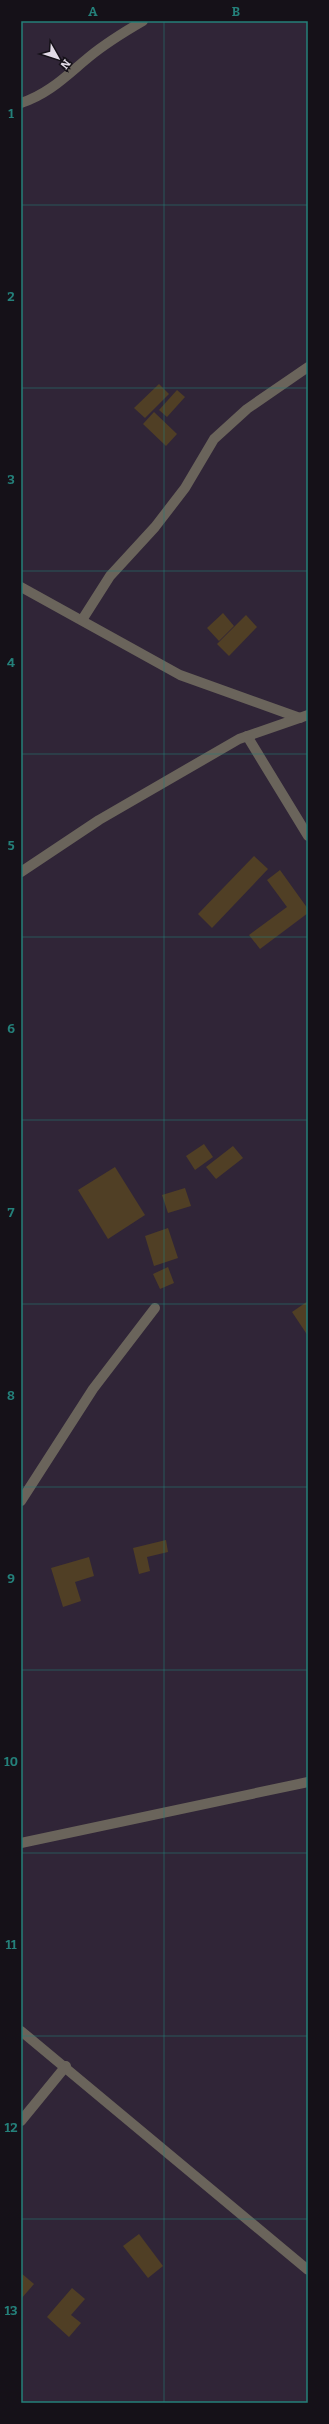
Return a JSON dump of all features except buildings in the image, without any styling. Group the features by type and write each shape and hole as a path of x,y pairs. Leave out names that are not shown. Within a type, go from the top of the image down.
{"street":[{"path":"21,103 37,98 64,79 120,34 143,21"},
{"path":"82,620 110,576 155,527 185,488 214,439 247,409 308,367"},
{"path":"21,587 180,675 304,717"},
{"path":"21,872 98,820 247,736 304,717"},
{"path":"247,736 308,836"},
{"path":"21,1501 93,1389 155,1308"},
{"path":"21,1843 308,1782"},
{"path":"21,2031 66,2066 308,2270"},
{"path":"21,2121 66,2066"}]}
